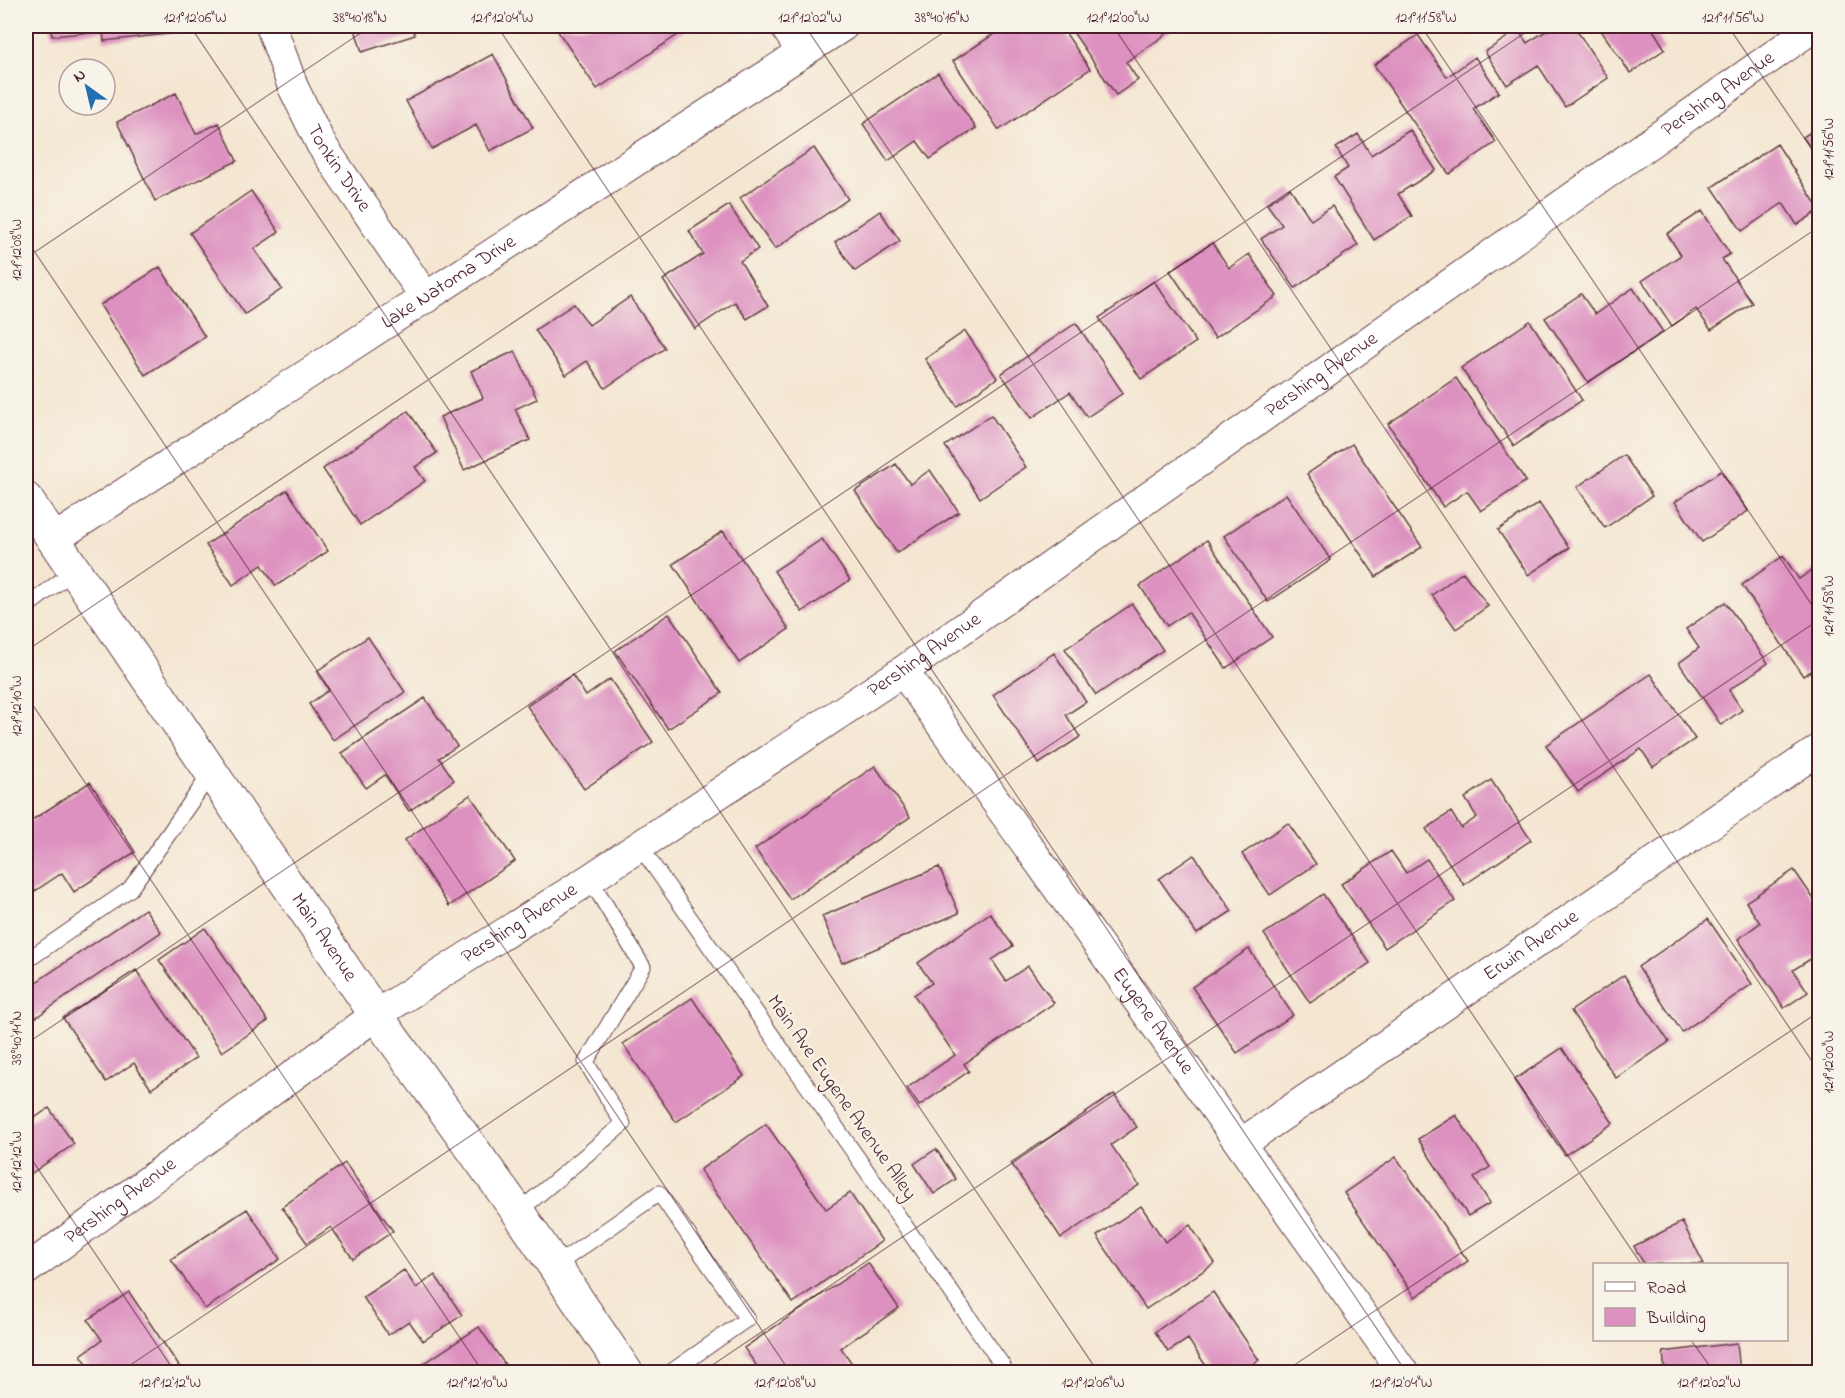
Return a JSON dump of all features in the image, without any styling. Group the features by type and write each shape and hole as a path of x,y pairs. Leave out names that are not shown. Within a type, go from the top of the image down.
{"street":[{"name":"Tonkin Drive","path":"271,26 292,87 321,144 426,298"},
{"path":"785,26 802,52"},
{"name":"Lake Natoma Drive","path":"54,539 843,26"},
{"name":"Pershing Avenue","path":"26,1270 376,1015 590,879 903,671 1815,26"},
{"name":"Main Avenue","path":"26,499 376,1015 518,1212 626,1372"},
{"name":"Eugene Avenue","path":"903,671 1404,1372"},
{"name":"Erwin Avenue","path":"1242,1143 1820,748"}],"lane":[{"path":"26,607 75,570"},
{"path":"26,961 130,889 212,772"},
{"name":"Main Ave Eugene Avenue Alley","path":"639,845 1002,1366 993,1372"},
{"path":"518,1212 623,1124 586,1062 643,967 590,879"},
{"path":"555,1266 659,1193 747,1319 671,1372"}],"building":[{"path":"50,26 184,26 185,32 104,41 103,31 52,36"},
{"path":"354,26 412,26 415,35 362,52"},
{"path":"563,26 691,26 597,89 557,30"},
{"path":"1006,26 1061,26 1090,69 999,130 953,61"},
{"path":"1076,26 1178,26 1126,62 1138,80 1116,95 1071,29"},
{"path":"1554,26 1574,26 1608,78 1565,107 1538,65 1507,85 1485,52 1518,30 1527,43"},
{"path":"1598,26 1656,26 1652,28 1665,49 1630,73"},
{"path":"1418,35 1447,77 1475,57 1499,92 1473,109 1496,142 1449,174 1374,65"},
{"path":"493,54 533,128 490,151 476,125 432,149 406,101"},
{"path":"938,73 976,128 930,159 917,141 888,161 863,124"},
{"path":"176,93 196,134 219,123 237,161 155,201 117,122"},
{"path":"1820,126 1820,161 1803,137"},
{"path":"1410,130 1436,170 1398,194 1412,216 1374,240 1334,177 1348,168 1336,148 1358,134 1371,155"},
{"path":"1777,144 1820,210 1797,225 1783,203 1742,231 1712,187"},
{"path":"814,148 848,199 775,249 740,198"},
{"path":"1290,188 1311,220 1332,206 1358,245 1295,288 1261,239 1282,225 1267,204"},
{"path":"251,191 279,232 254,249 282,289 245,314 190,233"},
{"path":"729,205 758,249 740,261 768,306 747,319 735,302 695,329 663,280 703,254 689,231"},
{"path":"880,211 900,241 855,271 835,242"},
{"path":"1702,211 1730,254 1722,259 1752,303 1711,330 1696,309 1672,326 1642,281 1681,255 1667,234"},
{"path":"1212,243 1229,268 1249,254 1277,296 1215,338 1170,271"},
{"path":"160,267 205,337 145,375 100,305"},
{"path":"1154,281 1196,342 1141,379 1099,318"},
{"path":"1633,288 1663,332 1588,382 1545,318 1581,294 1595,314"},
{"path":"630,297 665,348 605,388 587,361 566,375 535,330 574,304 589,325"},
{"path":"1530,321 1582,400 1514,446 1461,368"},
{"path":"1076,323 1123,393 1087,417 1070,392 1032,418 1001,374"},
{"path":"965,331 997,378 957,406 925,359"},
{"path":"515,351 537,399 515,409 530,440 464,470 440,417 483,398 471,371"},
{"path":"1456,378 1526,481 1481,511 1467,491 1443,507 1388,424"},
{"path":"408,411 437,453 415,467 425,481 360,525 323,469"},
{"path":"991,415 1026,467 980,498 945,446"},
{"path":"1352,444 1422,547 1376,577 1307,474"},
{"path":"1624,455 1652,496 1605,528 1577,487"},
{"path":"896,464 910,484 930,470 959,512 897,553 855,491"},
{"path":"1721,471 1748,511 1702,542 1675,502"},
{"path":"287,490 328,551 276,586 262,565 233,585 206,545"},
{"path":"1286,494 1331,560 1268,602 1224,536"},
{"path":"1539,503 1569,548 1528,575 1498,530"},
{"path":"723,531 789,629 739,663 673,564"},
{"path":"822,539 850,580 802,612 774,571"},
{"path":"1207,540 1272,637 1226,668 1188,612 1167,626 1140,586"},
{"path":"1783,556 1799,579 1820,565 1820,666 1803,676 1742,585"},
{"path":"1463,572 1488,606 1456,629 1432,595"},
{"path":"1725,602 1768,663 1729,690 1742,710 1721,725 1679,663 1699,648 1686,629"},
{"path":"1132,604 1163,650 1096,695 1065,649"},
{"path":"669,614 722,693 668,729 615,651"},
{"path":"368,637 405,692 333,740 309,704 329,690 317,671"},
{"path":"1054,653 1086,702 1066,715 1080,737 1039,764 993,695"},
{"path":"1651,674 1695,739 1653,767 1641,749 1578,792 1546,745"},
{"path":"572,675 586,696 610,679 653,742 584,789 527,706"},
{"path":"425,698 457,746 439,758 454,780 409,811 385,775 366,788 342,753"},
{"path":"875,766 910,817 790,899 755,849"},
{"path":"1491,780 1531,840 1464,885 1426,829 1451,812 1461,828 1477,817 1465,798"},
{"path":"90,782 135,852 74,892 62,873 26,897 26,824"},
{"path":"470,795 515,861 449,906 405,840"},
{"path":"1288,823 1316,864 1270,895 1242,854"},
{"path":"1391,851 1406,873 1427,859 1455,901 1385,948 1341,884"},
{"path":"1194,855 1232,911 1197,934 1159,879"},
{"path":"939,867 959,913 842,963 822,916"},
{"path":"1794,870 1820,908 1820,953 1793,970 1808,992 1784,1008 1738,939 1760,923 1746,902"},
{"path":"1323,894 1370,963 1310,1003 1264,934"},
{"path":"145,909 161,932 26,1024 26,989"},
{"path":"990,913 1013,946 992,960 1006,981 1028,966 1054,1003 964,1064 969,1071 919,1106 907,1088 955,1055 914,995 932,983 918,963"},
{"path":"1708,919 1752,984 1682,1032 1638,967"},
{"path":"205,928 268,1021 222,1052 159,960"},
{"path":"1249,949 1293,1015 1237,1053 1192,987"},
{"path":"136,970 196,1058 151,1089 134,1063 106,1082 63,1018"},
{"path":"1624,975 1669,1042 1616,1078 1571,1011"},
{"path":"692,998 744,1076 676,1122 623,1044"},
{"path":"1562,1048 1613,1123 1565,1155 1514,1080"},
{"path":"1114,1094 1137,1127 1111,1145 1139,1185 1061,1238 1011,1163"},
{"path":"49,1108 74,1144 26,1177 26,1124"},
{"path":"1456,1115 1490,1167 1474,1178 1490,1203 1468,1216 1418,1139"},
{"path":"766,1124 826,1209 850,1193 882,1241 793,1303 700,1170"},
{"path":"936,1149 956,1179 934,1194 914,1164"},
{"path":"1396,1157 1468,1261 1415,1297 1344,1193"},
{"path":"345,1163 393,1231 353,1259 331,1227 307,1243 282,1207"},
{"path":"1141,1206 1165,1242 1190,1225 1215,1263 1146,1309 1097,1236"},
{"path":"247,1209 280,1259 205,1309 171,1259"},
{"path":"1682,1222 1703,1263 1643,1263 1634,1246"},
{"path":"868,1263 899,1308 841,1348 858,1372 761,1372 744,1348"},
{"path":"404,1270 416,1288 435,1275 462,1315 423,1341 409,1321 388,1335 363,1297"},
{"path":"129,1292 183,1372 93,1372 81,1355 102,1340 88,1320"},
{"path":"1213,1292 1259,1360 1241,1372 1210,1372 1188,1339 1168,1352 1155,1332"},
{"path":"479,1327 510,1372 423,1372 419,1367"},
{"path":"1737,1343 1740,1372 1665,1372 1663,1352"}]}
